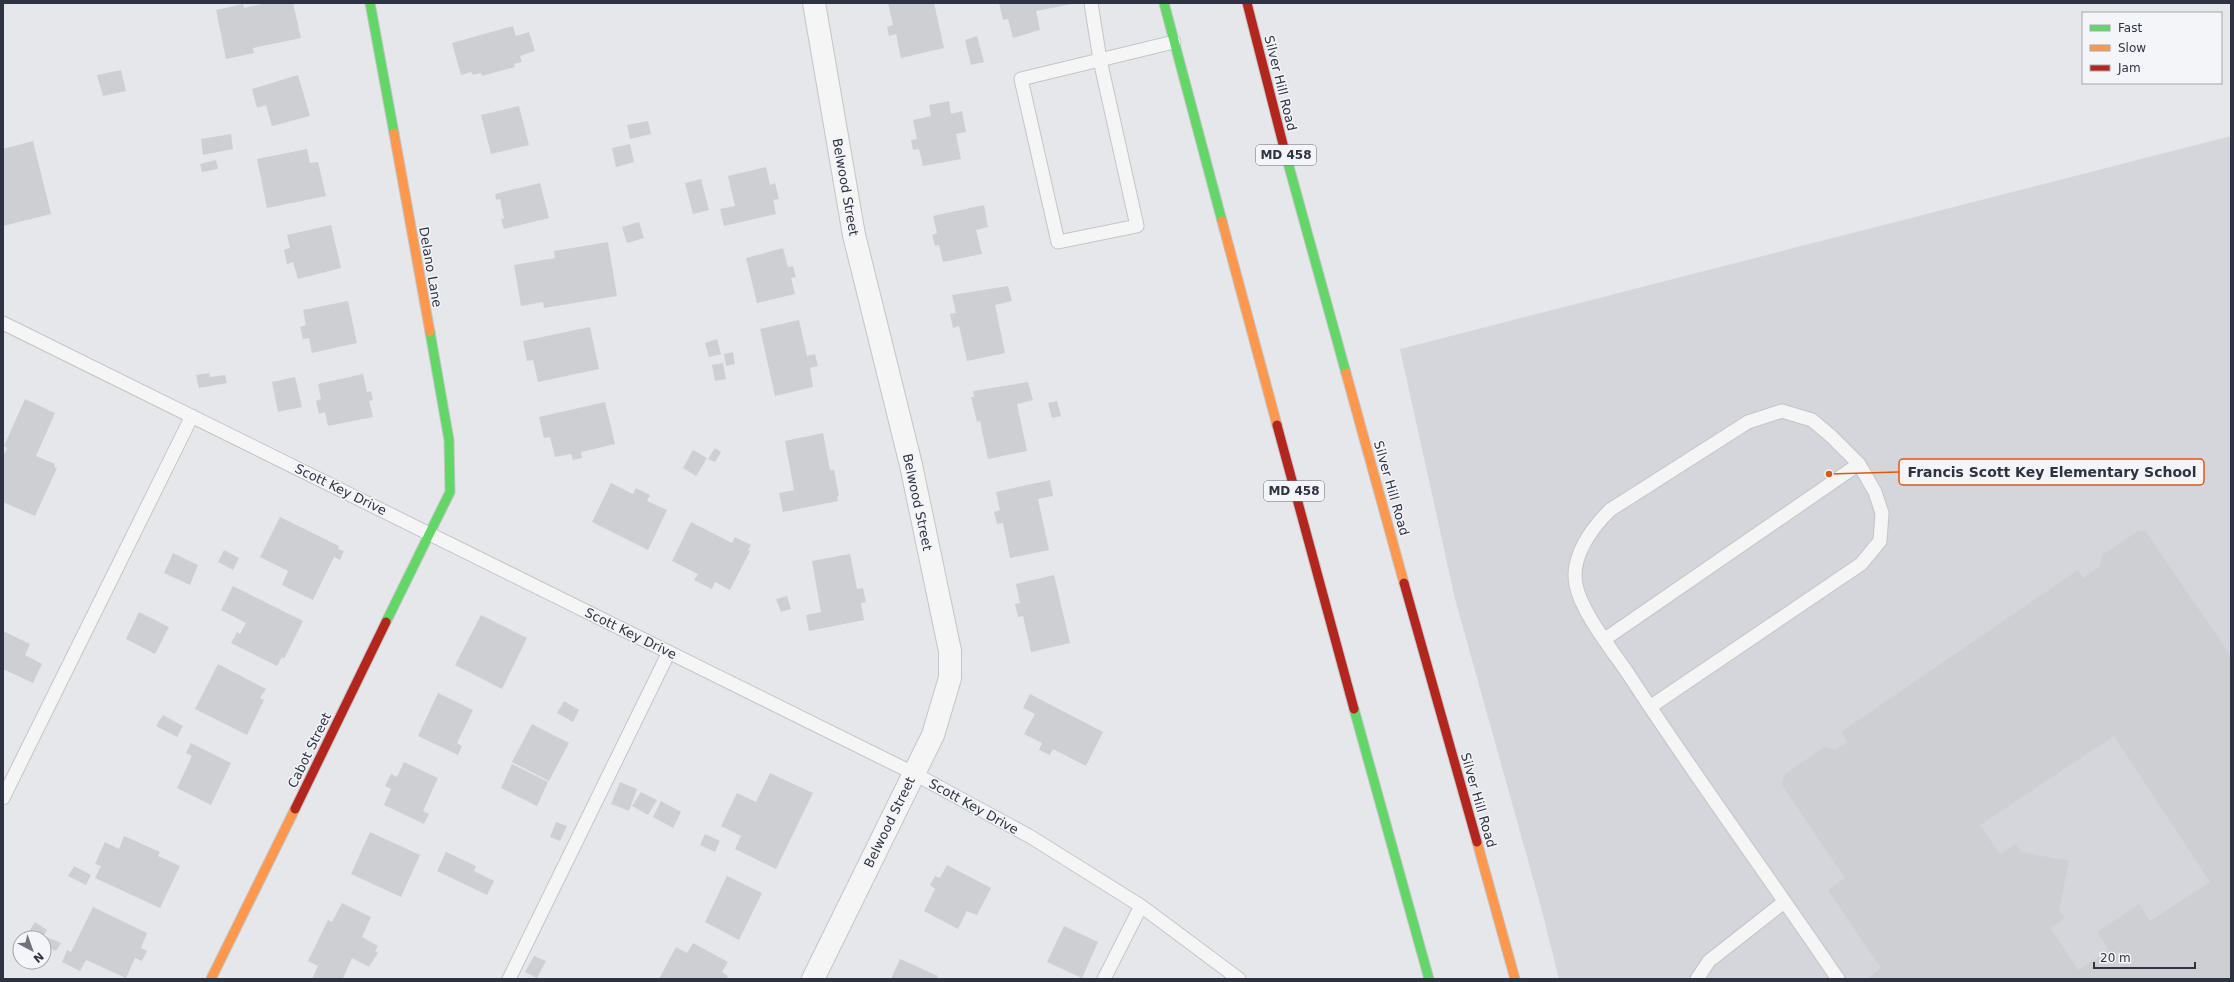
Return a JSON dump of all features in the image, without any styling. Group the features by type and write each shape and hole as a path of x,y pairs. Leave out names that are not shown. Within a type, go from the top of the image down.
{"main road":[{"name":"Delano Lane","path":"370,3 449,440 450,492 430,534"},
{"name":"MD 458","path":"1164,3 1429,979"},
{"name":"Silver Hill Road","path":"1247,3 1298,203 1515,979"},
{"name":"Cabot Street","path":"211,979 430,534"}],"street":[{"name":"Belwood Street","path":"813,979 933,735 944,704 950,678 950,651 911,465 854,235 814,3"}],"lane":[{"path":"1091,3 1100,60 1137,226 1058,242 1021,79 1100,60 1174,42"},
{"name":"Scott Key Drive","path":"3,323 914,773 1031,837 1141,906 1238,979"},
{"path":"1650,707 1861,564 1880,541 1882,513 1875,492 1859,464 1832,436 1812,420 1782,411 1748,422 1610,510 1592,528 1582,549 1576,567 1575,584 1584,608 1650,707 1838,979"},
{"path":"3,798 192,416"},
{"path":"1605,639 1859,464"},
{"path":"509,979 669,652"},
{"path":"1697,979 1709,961 1784,902"},
{"path":"1104,979 1141,906"}],"shaded area":[{"path":"2231,136 2231,979 1559,979 1541,907 1455,599 1400,349"}],"building":[{"path":"266,3 293,3 301,38 253,48 254,53 226,59 216,10 243,4 244,8"},
{"path":"888,3 934,3 944,48 901,58 896,34 889,36 887,27 893,25"},
{"path":"999,3 1072,4 1036,11 1040,30 1013,38 1008,19 1003,20"},
{"path":"513,26 516,36 529,32 535,51 520,56 522,62 514,64 515,67 482,76 481,73 473,75 471,72 461,75 452,43"},
{"path":"977,36 984,62 971,65 965,40"},
{"path":"121,70 126,91 103,96 97,75"},
{"path":"298,75 310,116 272,126 266,105 257,108 252,89"},
{"path":"949,101 951,114 962,111 966,132 956,134 961,159 923,166 919,149 913,150 911,140 917,139 913,120 931,116 929,105"},
{"path":"519,106 529,145 491,154 481,115"},
{"path":"648,121 651,134 630,139 627,125"},
{"path":"231,134 233,149 203,155 201,139"},
{"path":"33,141 51,214 3,226 3,149"},
{"path":"630,144 634,162 616,167 612,148"},
{"path":"307,149 310,163 318,162 326,196 267,208 257,159"},
{"path":"216,160 218,169 202,172 200,164"},
{"path":"766,167 770,185 775,183 779,199 773,200 776,214 724,226 720,209 735,206 728,176"},
{"path":"701,179 709,210 693,214 685,183"},
{"path":"540,183 549,218 504,229 501,219 504,218 500,199 496,200 495,194"},
{"path":"984,205 988,227 976,230 982,254 943,262 939,245 935,246 932,235 937,233 933,216"},
{"path":"639,222 644,238 627,243 622,227"},
{"path":"331,225 341,268 298,279 293,262 287,264 284,250 290,248 287,235"},
{"path":"608,242 617,296 544,308 543,302 521,306 514,265 555,258 554,251"},
{"path":"783,248 788,267 793,266 796,277 791,278 795,294 757,303 746,258"},
{"path":"1008,286 1012,301 995,305 1005,353 967,361 959,326 953,328 950,314 956,313 952,295"},
{"path":"348,301 357,343 312,353 309,338 303,339 300,327 306,325 303,310"},
{"path":"799,320 807,356 815,354 818,366 810,368 813,387 775,396 760,329"},
{"path":"590,327 599,369 538,382 533,360 527,361 523,341"},
{"path":"717,339 721,354 709,357 705,343"},
{"path":"733,352 735,364 726,366 724,354"},
{"path":"723,363 726,379 715,381 712,365"},
{"path":"209,373 210,377 225,375 227,383 199,388 196,375"},
{"path":"363,374 367,392 371,391 373,400 369,401 373,417 328,426 325,412 319,414 316,401 321,399 318,384"},
{"path":"295,377 302,407 278,412 272,382"},
{"path":"1028,382 1033,400 1017,404 1027,451 988,459 980,421 977,422 971,397 974,397 973,391"},
{"path":"25,399 55,413 36,456 55,464 54,467 57,468 35,516 3,502 3,457 7,448 4,446"},
{"path":"1057,401 1061,416 1052,418 1048,403"},
{"path":"605,402 615,444 581,452 582,458 573,460 571,454 555,457 550,437 544,438 539,417"},
{"path":"823,433 830,470 834,470 839,496 837,497 838,501 783,512 779,493 794,490 785,441"},
{"path":"715,448 721,452 715,462 708,459"},
{"path":"693,450 707,458 696,476 683,468"},
{"path":"1050,480 1053,496 1038,499 1049,550 1010,558 1003,523 997,524 994,512 1000,510 996,492"},
{"path":"611,483 633,494 636,488 650,495 647,501 667,510 648,550 592,522"},
{"path":"280,517 339,546 338,549 344,551 340,560 334,557 313,600 282,585 288,571 260,557"},
{"path":"691,522 732,543 735,537 751,545 748,550 750,551 730,590 715,582 712,589 694,580 698,574 672,561"},
{"path":"2138,531 2146,532 2231,656 2231,979 1867,979 1881,968 1828,890 1845,878 1782,785 1784,775 1824,747 1836,750 1848,742 1841,732 2078,570 2083,578 2100,566 2102,555","holes":["2114,736 2210,882 2150,921 2139,904 2097,932 2109,950 2078,970 2050,928 2065,918 2059,910 2069,861 2021,852 2016,844 2000,854 1980,825"]},
{"path":"224,550 239,558 233,570 218,562"},
{"path":"173,553 198,565 190,585 164,573"},
{"path":"850,554 857,589 863,588 866,602 861,603 864,620 809,631 806,615 821,612 812,561"},
{"path":"1054,575 1070,643 1031,652 1023,616 1018,617 1015,604 1020,603 1016,584"},
{"path":"233,586 303,621 284,659 282,657 277,666 231,643 237,632 240,634 246,623 221,610"},
{"path":"787,596 791,609 781,612 776,599"},
{"path":"139,612 169,627 155,654 126,639"},
{"path":"481,615 527,638 502,689 455,665"},
{"path":"3,631 30,644 25,655 42,664 33,683 3,669"},
{"path":"218,664 266,689 260,698 264,700 247,735 195,709"},
{"path":"438,693 473,710 457,743 462,746 458,755 418,736"},
{"path":"1030,694 1103,732 1086,766 1053,749 1050,755 1039,750 1042,743 1024,734 1035,714 1023,708"},
{"path":"564,701 579,710 573,722 557,713"},
{"path":"163,715 183,726 177,737 156,726"},
{"path":"532,724 569,743 549,781 512,762"},
{"path":"191,743 231,763 211,805 177,788 192,756 186,753"},
{"path":"404,762 438,778 423,811 429,814 424,824 384,805 391,789 385,786 391,774 397,777"},
{"path":"512,764 548,782 537,806 501,788"},
{"path":"770,773 813,793 776,869 735,849 741,836 721,826 737,793 756,802"},
{"path":"620,782 637,789 629,811 611,804"},
{"path":"641,792 657,800 648,815 632,806"},
{"path":"661,801 681,812 673,828 653,817"},
{"path":"556,822 567,826 560,841 550,837"},
{"path":"370,832 420,855 401,897 351,874"},
{"path":"705,834 720,841 715,852 700,845"},
{"path":"124,836 160,852 158,856 180,866 160,908 95,878 101,866 95,864 105,842 119,849"},
{"path":"446,852 476,866 474,871 494,881 487,895 437,871"},
{"path":"947,865 991,888 977,915 967,911 958,929 924,911 935,889 930,885 935,876 940,878"},
{"path":"74,866 91,875 86,885 68,876"},
{"path":"727,876 762,893 739,940 705,922"},
{"path":"342,903 371,917 362,937 378,946 375,951 378,953 369,967 352,958 343,978 346,979 312,979 318,966 308,961 328,920 332,922"},
{"path":"93,907 147,933 141,948 147,951 142,961 135,958 126,978 86,960 80,971 62,962 67,950 71,952"},
{"path":"35,922 47,930 30,930"},
{"path":"1064,926 1098,942 1082,978 1047,962"},
{"path":"52,939 61,943 56,951 52,949"},
{"path":"693,943 728,962 722,972 728,976 726,979 659,979 676,947 687,953"},
{"path":"534,956 546,961 537,978 525,972"},
{"path":"900,959 938,976 936,979 891,979"}],"traffic: fast":[{"path":"370,3 394,133"},
{"path":"1164,3 1222,221"},
{"path":"1285,152 1346,373"},
{"path":"386,622 450,492 449,440 430,332"},
{"path":"1354,709 1429,979"}],"traffic: slow":[{"path":"394,133 430,332"},
{"path":"1222,221 1277,425"},
{"path":"1346,373 1404,583"},
{"path":"211,979 295,809"},
{"path":"1477,842 1515,979"}],"traffic: jam":[{"path":"1247,3 1285,152"},
{"path":"1277,425 1354,709"},
{"path":"1404,583 1477,842"},
{"path":"295,809 386,622"}],"place":[{"name":"Francis Scott Key Elementary School","path":"1829,474"}]}
